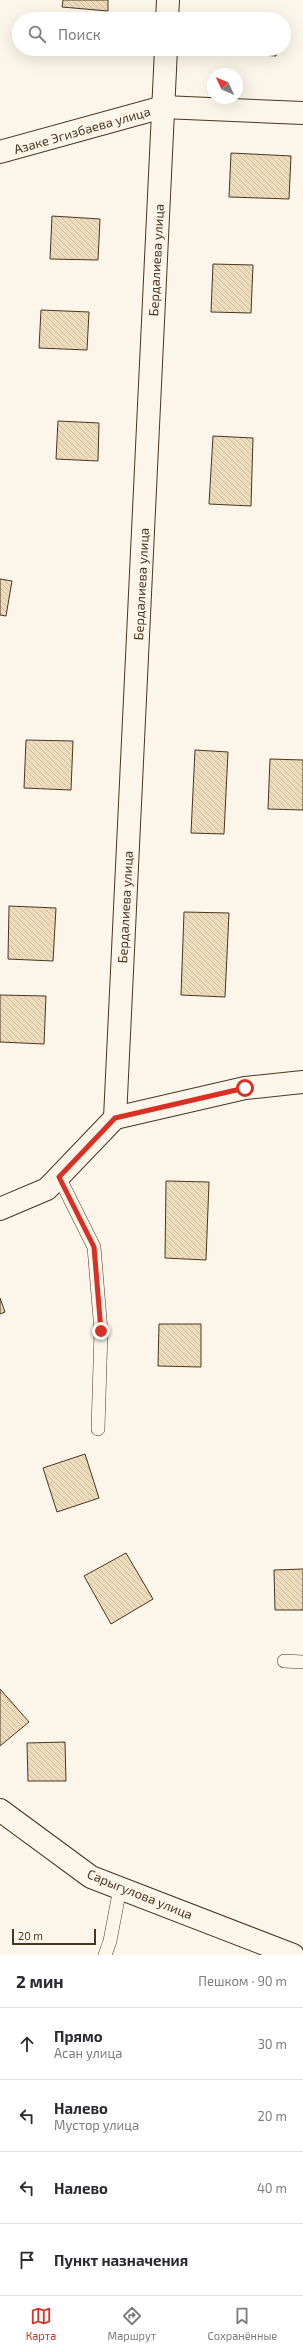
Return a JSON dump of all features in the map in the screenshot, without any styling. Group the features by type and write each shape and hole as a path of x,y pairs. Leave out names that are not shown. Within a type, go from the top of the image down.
{"street":[{"path":"167,12 168,0"},
{"name":"Бердалиева улица","path":"115,1118 166,56"},
{"name":"Азаке Эгизбаева улица","path":"0,152 163,107 303,113"},
{"path":"0,1209 47,1189 115,1118 245,1088 303,1082"},
{"name":"Сарыгулова улица","path":"0,1810 91,1877 293,1955"}],"lane":[{"path":"59,1177 94,1247 101,1331 98,1429"},
{"path":"284,1661 303,1662"},
{"path":"105,1955 110,1941 120,1888"}],"building":[{"path":"63,0 108,0 108,11 62,7"},
{"path":"231,153 291,156 289,199 229,197"},
{"path":"52,216 100,219 98,260 50,259"},
{"path":"213,264 253,265 251,313 211,312"},
{"path":"41,310 89,312 87,350 39,348"},
{"path":"58,421 99,423 98,461 56,459"},
{"path":"213,436 253,438 251,506 209,504"},
{"path":"0,579 12,581 6,616 0,615"},
{"path":"26,740 73,741 71,790 24,788"},
{"path":"195,750 228,752 224,834 191,833"},
{"path":"270,759 303,760 303,810 268,809"},
{"path":"9,906 56,908 53,961 8,959"},
{"path":"184,912 229,913 225,997 181,995"},
{"path":"0,995 46,996 44,1044 0,1042"},
{"path":"166,1181 209,1182 206,1260 165,1258"},
{"path":"0,1298 5,1312 0,1314"},
{"path":"159,1324 201,1324 201,1367 158,1366"},
{"path":"85,1454 99,1498 57,1512 43,1468"},
{"path":"126,1553 153,1599 111,1624 84,1576"},
{"path":"303,1569 303,1610 275,1610 274,1570"},
{"path":"0,1689 29,1722 0,1746"},
{"path":"65,1742 66,1781 28,1781 27,1743"}],"route":[{"path":"101,1331 94,1247 59,1177 115,1118 245,1088"}]}
